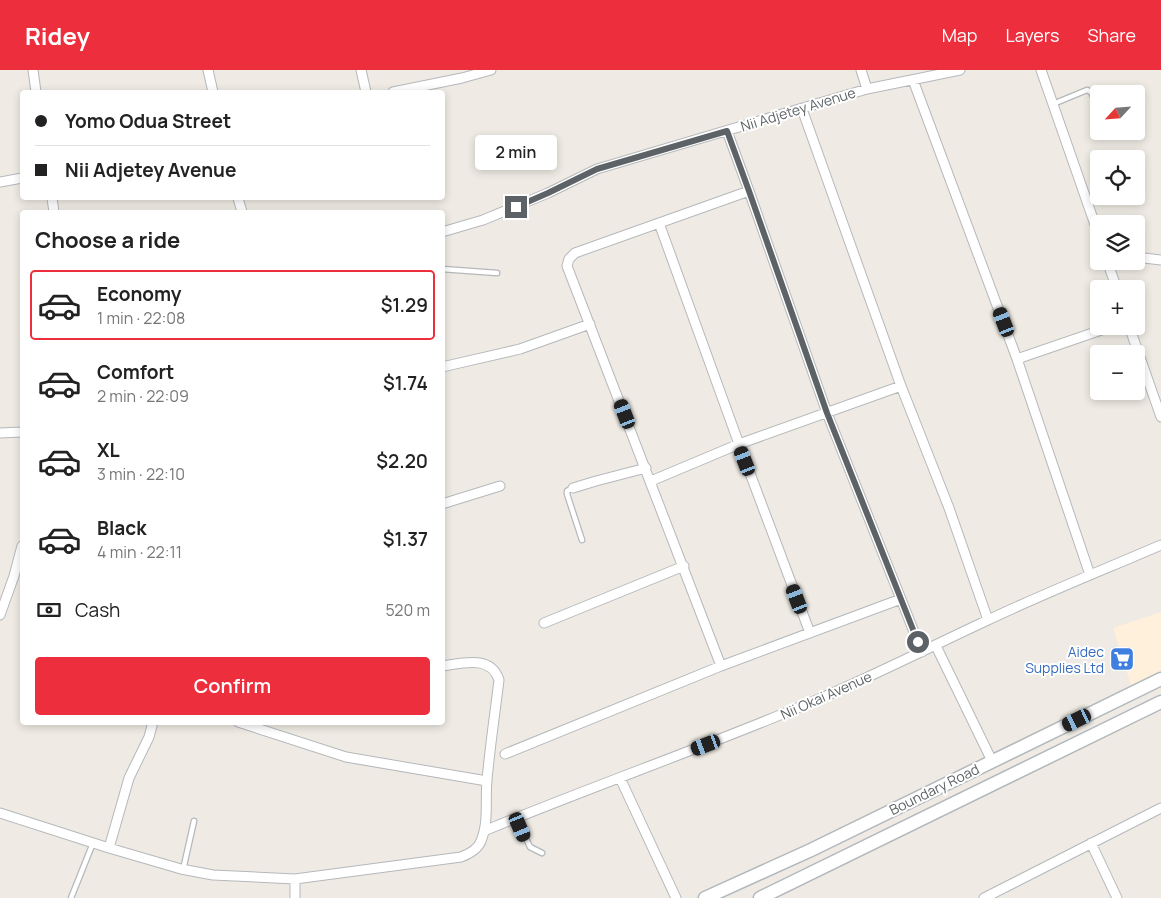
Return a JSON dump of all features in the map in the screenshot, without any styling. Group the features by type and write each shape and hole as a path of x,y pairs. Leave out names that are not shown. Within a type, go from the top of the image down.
{"main road":[{"name":"Boundary Road","path":"705,898 811,850 1161,679"},
{"name":"Boundary Road","path":"760,898 1161,702"}],"street":[{"path":"33,70 36,90"},
{"path":"208,70 213,90"},
{"path":"361,70 366,90"},
{"path":"403,90 491,70"},
{"path":"861,70 867,89"},
{"name":"Nii Adjetey Avenue","path":"445,231 483,220 548,193 597,169 867,89 960,70"},
{"path":"1041,70 1092,215"},
{"path":"913,80 1017,359 1090,575"},
{"path":"802,109 901,386 948,508 988,620"},
{"path":"727,131 827,413 922,652"},
{"path":"0,182 20,178"},
{"path":"722,666 567,266 569,259 575,253 749,191"},
{"path":"659,223 810,633"},
{"path":"1145,258 1161,260"},
{"path":"445,366 520,349 590,324"},
{"path":"1017,359 1090,334"},
{"path":"1133,335 1161,417"},
{"path":"651,481 739,444 901,386"},
{"path":"0,433 20,432"},
{"path":"573,488 646,468"},
{"path":"445,503 500,486"},
{"name":"Nii Okai Avenue","path":"484,831 715,742 816,700 936,646 988,620 1161,545"},
{"path":"0,615 20,554"},
{"path":"544,623 684,566"},
{"path":"505,754 722,666 901,599"},
{"path":"936,646 992,761"},
{"path":"0,813 183,870 229,877 295,880 461,857 470,854 478,847 484,831 487,780 499,680 496,670 488,664 474,662 445,666"},
{"path":"109,848 129,778 150,737 152,725"},
{"path":"247,725 346,757 487,780"},
{"path":"620,778 676,898"},
{"path":"984,898 997,895 1091,843 1161,808"},
{"path":"1091,843 1117,898"},
{"path":"295,880 295,898"}],"lane":[{"path":"1052,104 1087,90 1090,92"},
{"path":"445,269 497,272"},
{"path":"573,488 567,491 566,494 582,540"},
{"path":"516,818 530,847 542,853"},
{"path":"183,870 194,821"},
{"path":"71,898 93,843"}],"shaded area":[{"path":"1161,612 1161,670 1131,685 1113,628"}],"place":[{"name":"Aidec Supplies Ltd","path":"1122,659"}],"route":[{"path":"516,207 597,169 727,131 827,413 918,642"}]}
